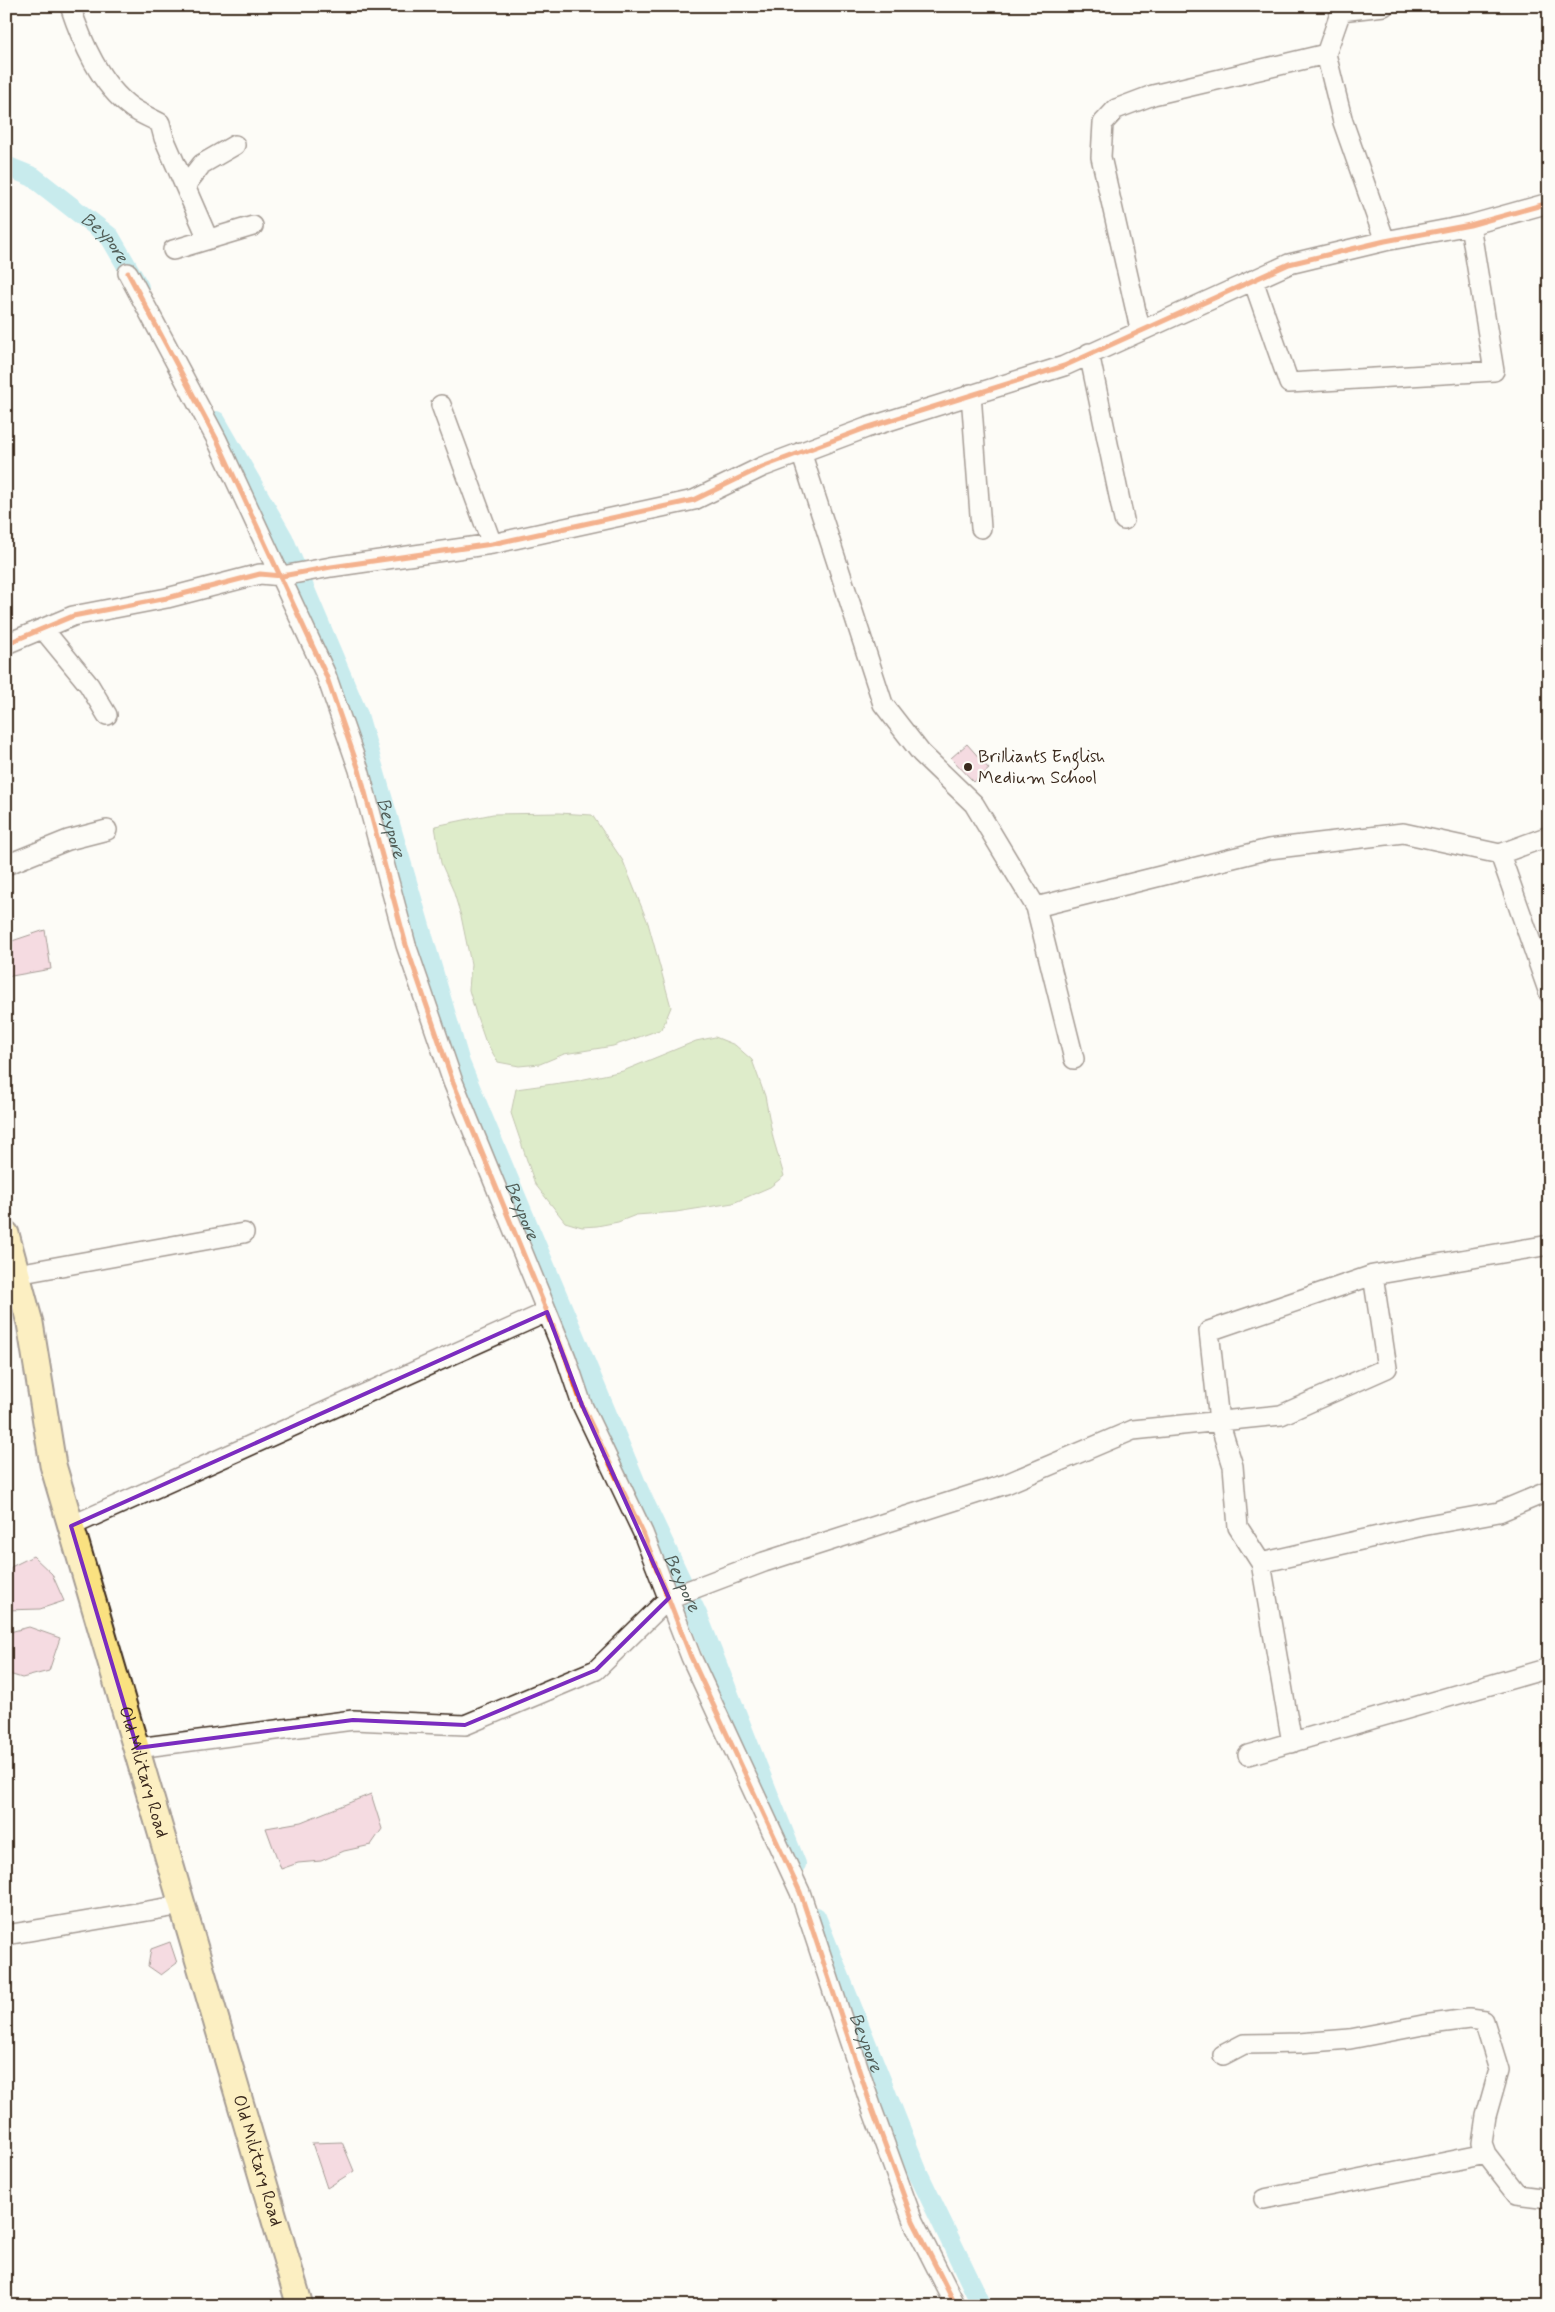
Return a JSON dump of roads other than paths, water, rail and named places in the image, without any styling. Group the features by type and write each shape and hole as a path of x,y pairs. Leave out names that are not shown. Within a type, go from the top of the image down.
{"main road":[{"name":"Old Military Road","path":"6,1234 30,1323 53,1465 300,2306"}],"street":[{"path":"70,6 79,34 105,81 132,107 160,123 208,239"},
{"path":"1384,6 1341,11 1326,54 1343,122 1385,241"},
{"path":"1140,330 1101,158 1103,122 1116,109 1153,94 1326,54"},
{"path":"185,186 202,164 236,145"},
{"path":"6,644 73,616 168,598 260,574 282,576 331,567 492,544 694,500 762,467 866,428 1064,366 1089,353 1289,264 1385,241 1470,225 1549,203"},
{"path":"1253,280 1289,383 1494,371 1470,225"},
{"path":"173,250 253,226"},
{"path":"128,274 217,440 282,576 326,675 359,770 406,945 453,1082 566,1358 582,1405 642,1533 691,1657 800,1892 872,2109 913,2221 956,2306"},
{"path":"1089,353 1124,520"},
{"path":"971,394 981,528"},
{"path":"441,405 492,544"},
{"path":"801,452 883,704 921,753 974,804 1036,907 1074,1059"},
{"path":"43,628 89,685 107,715"},
{"path":"6,865 68,840 107,830"},
{"path":"1036,907 1269,849 1403,833 1500,854 1549,836"},
{"path":"1500,854 1549,993"},
{"path":"17,1274 244,1233"},
{"path":"1292,1742 1261,1563 1238,1527 1233,1466 1219,1421 1209,1331 1373,1275 1549,1245"},
{"path":"137,1748 352,1720 465,1725 596,1670 669,1598 764,1562 1006,1484 1133,1430 1281,1415 1387,1368 1373,1275"},
{"path":"71,1526 547,1312"},
{"path":"1261,1563 1422,1526 1499,1512 1549,1491"},
{"path":"1248,1755 1549,1668"},
{"path":"6,1935 183,1905"},
{"path":"1223,2055 1244,2044 1299,2044 1350,2039 1423,2025 1469,2019 1484,2020 1499,2070 1486,2116 1482,2143 1486,2154 1517,2194 1549,2198"},
{"path":"1264,2199 1486,2154"}],"waterway":[{"name":"Beypore","path":"6,166 33,177 110,237 139,287"},
{"name":"Beypore","path":"216,421 283,538 358,715 460,1063 640,1493 697,1614 796,1864"},
{"name":"Beypore","path":"816,1917 918,2173 982,2306"}],"place":[{"name":"Brilliants English Medium School","path":"968,767"}]}
